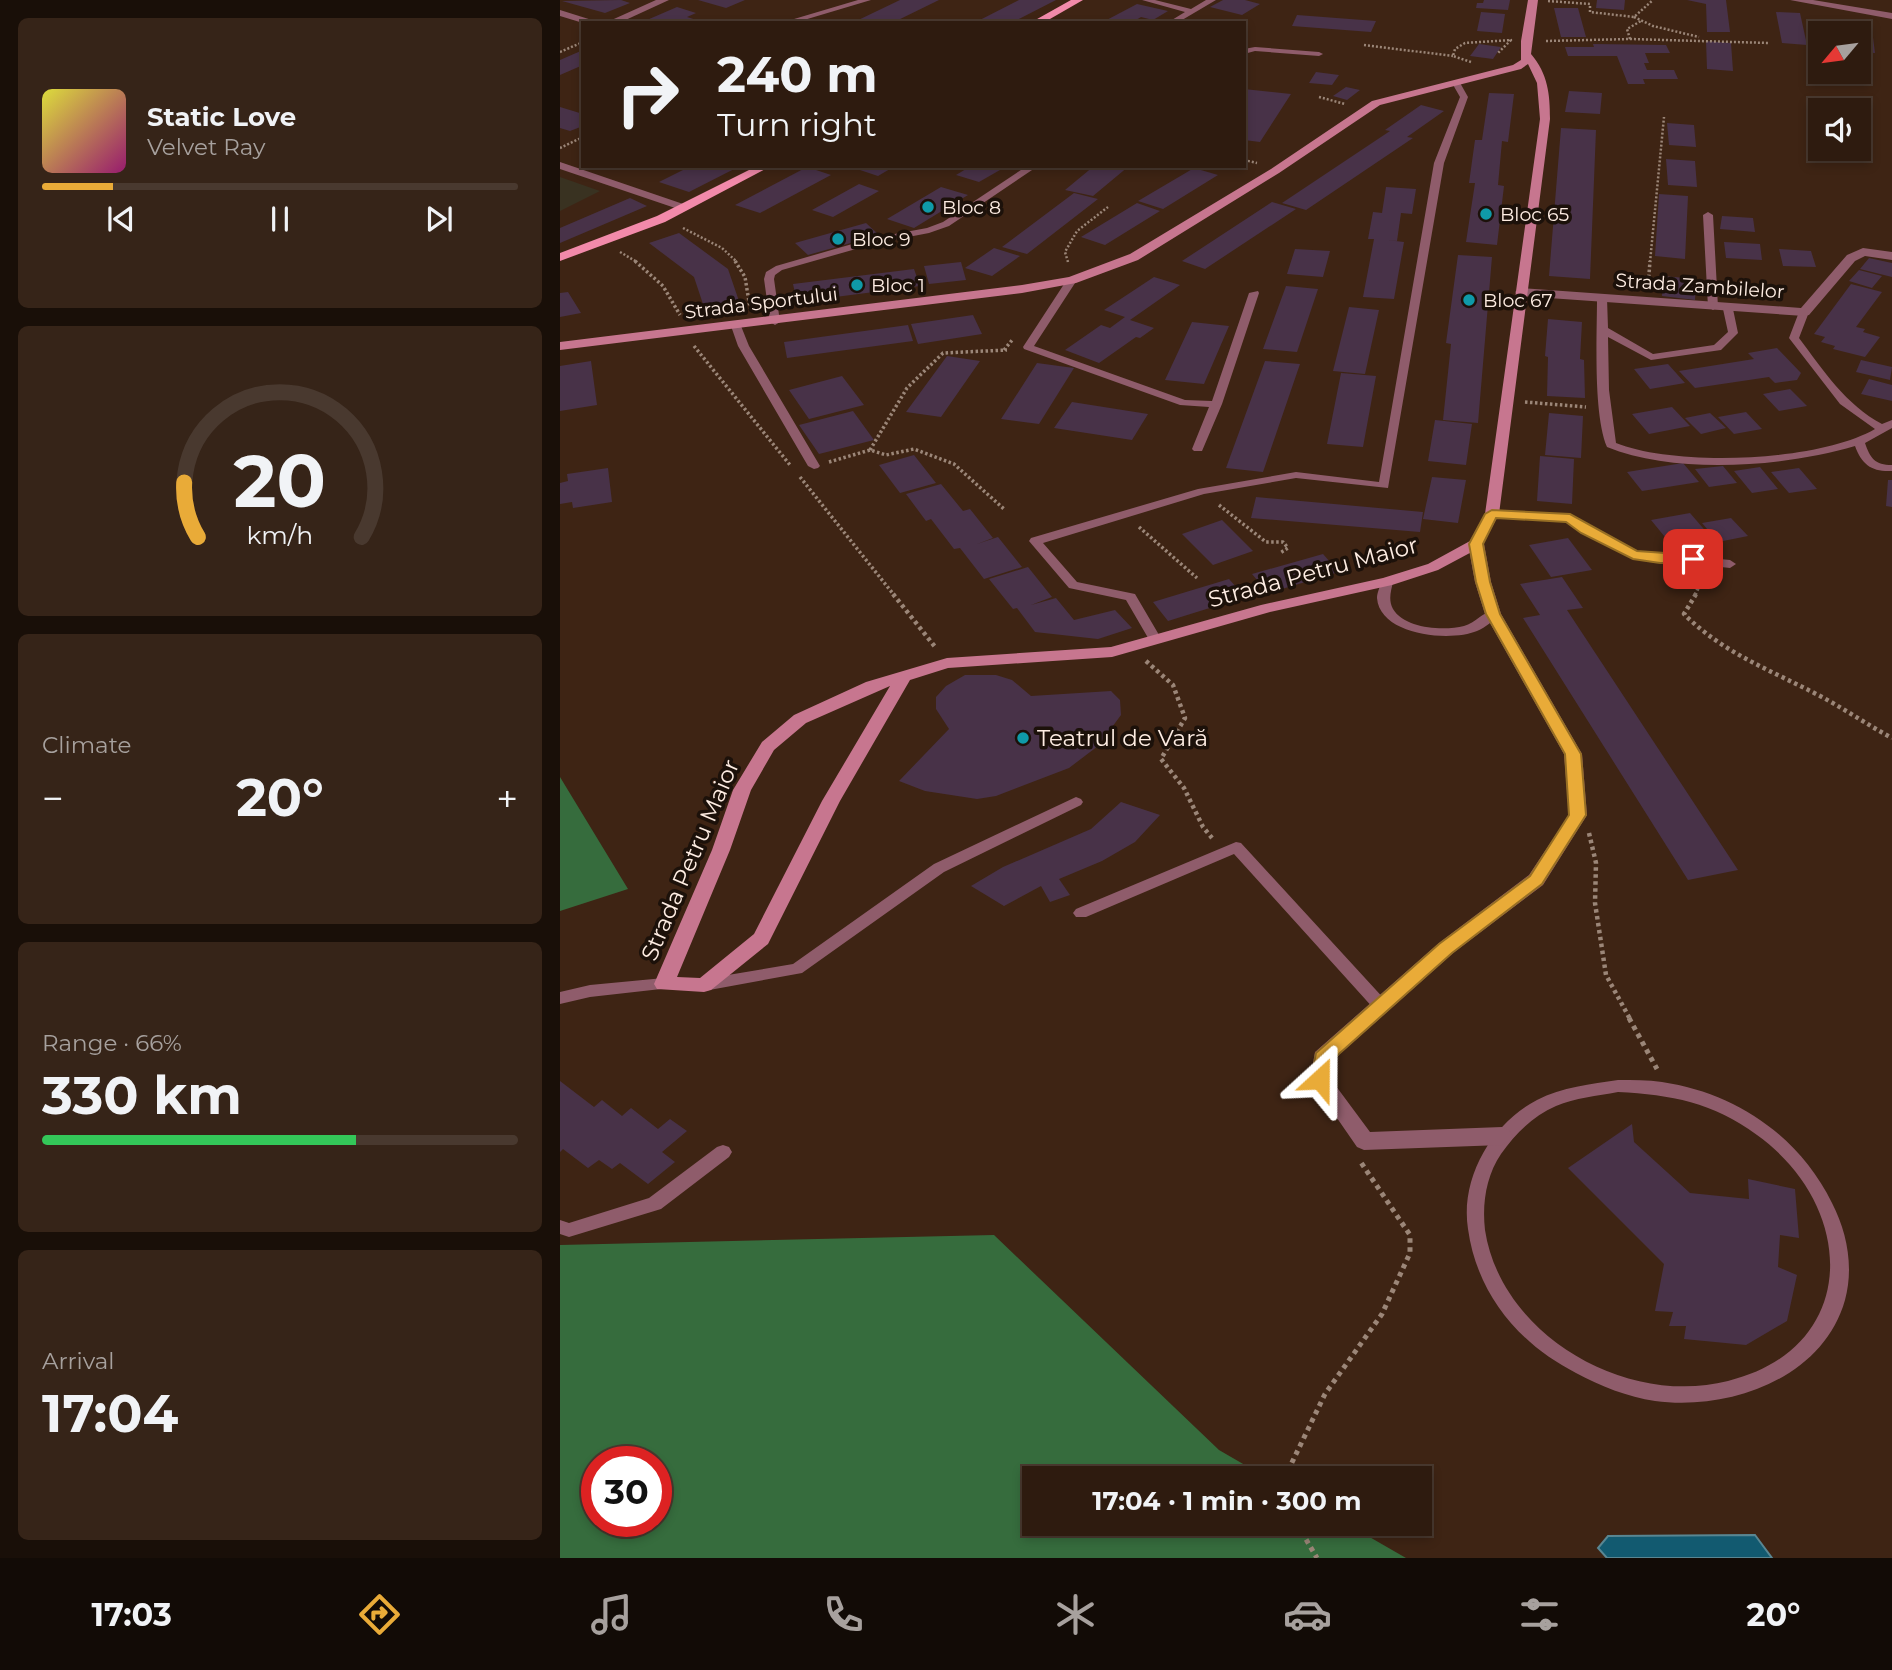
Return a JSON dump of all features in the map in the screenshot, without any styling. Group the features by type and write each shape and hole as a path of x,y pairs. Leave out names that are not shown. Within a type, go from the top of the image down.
{"main road":[{"path":"1039,21 1078,0"},
{"path":"560,257 685,208 762,168"}],"street":[{"path":"615,21 664,0"},
{"path":"1500,72 1526,61 1533,0"},
{"path":"1795,0 1892,16"},
{"path":"560,13 586,21"},
{"path":"1502,1136 1364,1141 1320,1079 1322,1058 1446,948 1536,880 1578,815 1573,754 1493,614 1483,582 1476,544 1492,514 1545,119 1544,83 1538,68 1525,52"},
{"path":"1500,72 1525,76 1544,83"},
{"name":"Strada Sportului","path":"560,346 736,326 775,317 1023,289 1071,276 1134,257 1275,171 1363,109 1395,96 1500,72"},
{"path":"560,165 685,208"},
{"name":"Strada Zambilelor","path":"1521,292 1728,309 1804,312 1851,258 1863,252 1892,256"},
{"name":"Strada Petru Maior","path":"704,985 664,984 721,850 742,790 768,746 800,719 872,686 947,663 1112,652 1267,608 1387,582 1433,567 1476,544"},
{"path":"704,985 761,939 831,801 905,674"}],"lane":[{"path":"792,21 867,0"},
{"path":"1146,0 1191,11"},
{"path":"1174,21 1212,0"},
{"path":"1246,52 1319,54"},
{"path":"1156,640 1131,597 1073,585 1035,541 1202,492 1296,475 1384,486 1438,163 1464,97 1456,83"},
{"path":"775,317 769,279 770,274 779,268 876,240 946,224 1031,168"},
{"path":"1708,215 1713,307"},
{"path":"1071,276 1028,347 1184,403 1217,404"},
{"path":"1198,449 1217,404 1254,293"},
{"path":"1602,298 1606,408 1611,445 1622,452 1637,456 1708,460 1794,456 1859,442 1887,426"},
{"path":"1603,330 1651,358 1682,355 1717,348 1732,333 1728,309"},
{"path":"1804,312 1794,338 1846,406 1869,422 1887,426"},
{"path":"736,326 741,344 761,373 791,430 814,466"},
{"path":"1859,442 1864,459 1875,466 1892,468"},
{"path":"1492,514 1570,518 1586,530 1633,554 1660,559 1693,559 1730,564"},
{"path":"1387,582 1382,592 1383,603 1390,613 1416,629 1434,632 1461,631 1483,623 1493,614"},
{"name":"Strada Petru Maior","path":"704,985 797,969 939,868 1076,802"},
{"path":"1081,913 1236,847 1381,1006"},
{"name":"Strada Petru Maior","path":"560,998 664,984"},
{"path":"1618,1086 1666,1089 1724,1108 1776,1140 1816,1184 1839,1235 1840,1288 1819,1336 1777,1373 1718,1392 1651,1392 1585,1370 1529,1332 1491,1283 1474,1230 1478,1179 1502,1136 1534,1110 1573,1093 1618,1086"},
{"path":"560,1227 569,1230 655,1204 723,1152"}],"path":[{"path":"1634,17 1653,0"},
{"path":"1547,1 1590,4 1590,12 1634,17 1710,40"},
{"path":"1630,38 1627,29 1641,21"},
{"path":"1544,41 1630,38 1769,43"},
{"path":"1453,56 1455,49 1465,43 1511,40 1496,55"},
{"path":"560,52 581,43"},
{"path":"1364,45 1453,56 1473,62"},
{"path":"1319,97 1350,106 1339,113"},
{"path":"1647,302 1664,117"},
{"path":"560,148 581,138"},
{"path":"1249,171 1259,164"},
{"path":"1071,276 1065,252 1077,231 1108,207"},
{"path":"678,225 729,252 743,269 750,289 750,316 775,317"},
{"path":"616,250 652,272 675,303 681,323"},
{"path":"690,341 947,663"},
{"path":"1004,509 954,464 914,449 886,455 870,450 907,388 943,353 1028,347"},
{"path":"1507,400 1606,408"},
{"path":"1202,492 1266,542 1283,542 1288,548 1280,553"},
{"path":"1126,514 1197,578"},
{"path":"1693,559 1704,572 1698,591 1684,614 1699,631 1738,656 1824,698 1856,720 1892,738"},
{"path":"1144,660 1163,672 1180,693 1185,718 1161,759 1184,788 1203,827 1224,852"},
{"path":"1578,815 1591,837 1596,863 1595,903 1606,975 1653,1057 1666,1089"},
{"path":"1290,1466 1325,1394 1382,1314 1410,1253 1410,1235 1358,1158"},
{"path":"1304,1536 1317,1558"}],"shaded area":[{"path":"560,177 600,191 560,211"}],"green space":[{"path":"560,777 628,889 560,911"},
{"path":"994,1235 1219,1450 1247,1466 1022,1466 1022,1536 1368,1536 1406,1558 560,1558 560,1245"}],"water":[{"path":"1755,1535 1772,1558 1607,1558 1598,1548 1608,1536"}],"building":[{"path":"621,0 630,3 605,13 562,1"},
{"path":"698,0 745,0 726,8"},
{"path":"900,0 939,0 896,21 856,21"},
{"path":"1019,0 1056,0 1015,21 978,21"},
{"path":"1223,0 1245,0 1260,4 1242,15 1210,7"},
{"path":"1484,0 1510,0 1508,10 1476,8 1477,3 1483,3"},
{"path":"1597,0 1625,0 1624,10 1596,8"},
{"path":"1687,0 1726,0 1730,32 1707,32 1706,4"},
{"path":"1137,4 1168,11 1153,20 1141,17 1134,21 1105,21"},
{"path":"677,7 696,13 687,17 700,21 645,21"},
{"path":"1554,8 1578,8 1586,37 1561,37"},
{"path":"1481,12 1505,14 1502,33 1477,31"},
{"path":"1776,12 1800,13 1807,45 1782,43"},
{"path":"1297,15 1376,21 1371,32 1292,26"},
{"path":"1871,22 1875,53 1871,53"},
{"path":"1706,41 1731,43 1733,71 1707,69"},
{"path":"1479,44 1501,47 1493,59 1470,56"},
{"path":"1593,44 1666,45 1670,53 1645,53 1649,63 1644,63 1647,70 1674,70 1678,79 1643,79 1645,84 1628,84 1617,56 1568,56 1565,47 1594,47"},
{"path":"581,51 581,66 560,75 560,60"},
{"path":"1316,72 1339,75 1332,85 1309,83"},
{"path":"1346,87 1360,90 1347,100 1333,96"},
{"path":"1246,89 1291,94 1260,142 1246,140"},
{"path":"1569,91 1602,93 1600,114 1565,112"},
{"path":"1489,93 1514,94 1508,142 1502,141 1498,185 1504,186 1497,245 1466,242 1475,183 1469,183 1475,140 1482,140"},
{"path":"1421,105 1444,111 1407,137 1413,138 1306,210 1282,203 1390,131 1385,130"},
{"path":"560,107 581,113 581,127 570,131 560,128"},
{"path":"1667,123 1694,125 1696,147 1669,145"},
{"path":"1561,128 1596,130 1590,279 1549,276"},
{"path":"1666,159 1695,161 1697,187 1668,185"},
{"path":"687,168 736,168 689,192 659,182"},
{"path":"805,168 831,175 760,213 735,205"},
{"path":"854,168 892,168 878,176"},
{"path":"968,168 1004,168 979,182 956,175"},
{"path":"1092,168 1127,168 1093,196 1065,190"},
{"path":"1194,168 1218,175 1163,209 1138,201"},
{"path":"859,184 879,191 833,217 812,210"},
{"name":"Bloc 8","path":"941,187 968,195 914,228 887,219"},
{"path":"1386,187 1416,189 1412,214 1401,213 1397,241 1387,240 1404,242 1394,299 1363,297 1374,239 1368,239 1373,212 1382,213"},
{"path":"1074,193 1098,199 1027,254 1002,247"},
{"path":"1659,194 1688,196 1685,259 1655,256"},
{"path":"630,198 647,206 560,243 560,228"},
{"path":"1272,202 1296,209 1205,269 1182,261"},
{"path":"1137,203 1160,211 1105,245 1081,237"},
{"path":"1722,216 1753,218 1755,232 1720,229"},
{"name":"Bloc 9","path":"866,223 879,235 808,255 795,243"},
{"path":"679,233 728,269 740,304 705,310 694,277 649,243"},
{"path":"1724,242 1760,244 1762,260 1726,258"},
{"path":"994,248 1020,256 992,276 965,268"},
{"path":"1295,249 1330,251 1323,277 1287,274"},
{"path":"1779,249 1811,251 1816,267 1783,266"},
{"path":"1458,255 1492,257 1478,423 1443,420 1451,344 1446,343"},
{"path":"1869,258 1892,263 1892,277 1860,269"},
{"path":"961,262 966,280 929,284 924,266"},
{"name":"Bloc 1","path":"914,269 920,286 797,302 793,284"},
{"path":"1859,270 1882,276 1872,288 1849,281"},
{"path":"1663,276 1696,279 1695,300 1662,296"},
{"path":"1154,277 1180,285 1130,320 1154,328 1099,363 1065,350 1101,325 1110,328 1125,317 1104,310"},
{"path":"1851,284 1882,292 1856,327 1880,337 1865,357 1833,349 1835,346 1821,342 1825,337 1814,334"},
{"path":"1286,286 1318,289 1297,352 1263,349"},
{"path":"568,292 581,313 560,317 560,293"},
{"path":"1349,307 1379,310 1365,374 1333,371"},
{"path":"973,315 982,334 918,344 911,324"},
{"path":"1548,319 1582,322 1580,359 1584,360 1585,398 1547,396 1548,357 1545,356"},
{"path":"1192,322 1229,326 1204,384 1165,380"},
{"path":"908,325 913,341 787,358 784,342"},
{"path":"1777,348 1801,373 1797,380 1775,383 1769,377 1695,388 1679,371 1754,359 1748,353"},
{"path":"947,356 980,361 941,417 906,412"},
{"path":"1861,360 1892,367 1890,380 1856,372"},
{"path":"591,361 597,405 560,411 560,366"},
{"path":"1265,361 1300,364 1263,472 1226,468"},
{"path":"1037,363 1074,368 1039,424 1001,419"},
{"path":"1668,364 1685,383 1650,389 1634,369"},
{"path":"1341,373 1376,376 1363,447 1327,444"},
{"path":"842,376 864,405 809,419 789,390"},
{"path":"1869,379 1892,385 1892,401 1861,394"},
{"path":"1790,389 1807,406 1779,411 1763,394"},
{"path":"1072,402 1148,414 1132,440 1054,428"},
{"path":"1672,407 1690,426 1649,434 1632,414"},
{"path":"853,411 874,440 819,454 799,425"},
{"path":"1746,412 1762,429 1734,434 1718,417"},
{"path":"1549,413 1583,416 1581,458 1545,455"},
{"path":"1710,413 1726,428 1701,434 1685,418"},
{"path":"1435,420 1472,424 1466,465 1428,461"},
{"path":"914,455 936,483 900,493 879,465"},
{"path":"1540,456 1574,459 1572,504 1537,501"},
{"path":"1683,463 1699,482 1642,491 1627,472"},
{"path":"1723,466 1737,483 1709,487 1695,469"},
{"path":"1760,467 1778,489 1752,493 1734,471"},
{"path":"608,468 612,502 573,508 572,502 560,504 560,483 568,481 567,474"},
{"path":"1799,468 1817,489 1789,493 1771,472"},
{"path":"1432,477 1466,480 1458,523 1423,519"},
{"path":"1888,480 1892,480 1892,507 1886,506"},
{"path":"941,484 963,511 970,509 993,538 977,544 998,537 1022,567 984,579 960,548 954,549 931,519 926,521 906,494"},
{"path":"1256,497 1423,512 1420,532 1251,518"},
{"path":"1690,513 1709,535 1669,542 1651,520"},
{"path":"1731,518 1748,536 1718,542 1702,523"},
{"path":"1222,520 1253,551 1213,565 1182,534"},
{"path":"1568,538 1592,570 1551,577 1529,545"},
{"path":"1323,554 1339,572 1268,593 1252,574"},
{"path":"1028,567 1052,597 1031,605 1056,598 1074,620 1115,610 1132,628 1098,639 1035,632 1017,608 1013,609 989,579"},
{"path":"1562,577 1583,608 1567,610 1738,870 1688,880 1523,618 1540,615 1520,584"},
{"path":"1229,579 1245,597 1168,621 1153,602"},
{"name":"Teatrul de Vară","path":"965,675 996,675 1012,680 1031,696 1111,691 1120,700 1121,715 1098,746 1069,768 996,796 977,799 925,791 899,781 949,729 936,709 936,697 946,686"},
{"path":"1121,802 1160,815 1135,842 1102,861 1059,879 1070,895 1050,902 1041,886 1004,906 971,886 1003,867 1091,829"},
{"path":"560,1081 594,1107 602,1100 622,1116 631,1108 658,1129 670,1119 687,1131 662,1152 675,1162 648,1184 620,1163 612,1169 599,1160 588,1168 563,1149 560,1152"},
{"path":"1632,1124 1634,1142 1690,1193 1749,1199 1748,1179 1795,1189 1799,1238 1780,1235 1778,1267 1797,1275 1787,1321 1746,1345 1684,1339 1686,1326 1669,1326 1673,1312 1655,1311 1664,1264 1568,1168"}],"place":[{"name":"Bloc 8","path":"928,207"},
{"name":"Bloc 65","path":"1486,214"},
{"name":"Bloc 9","path":"838,239"},
{"name":"Bloc 1","path":"857,285"},
{"name":"Bloc 67","path":"1469,300"},
{"name":"Teatrul de Vară","path":"1023,738"}],"route":[{"path":"1320,1079 1322,1058 1446,948 1536,880 1578,815 1573,754 1493,614 1483,582 1476,544 1492,514 1570,518 1586,530 1633,554 1660,559 1693,559"}]}
